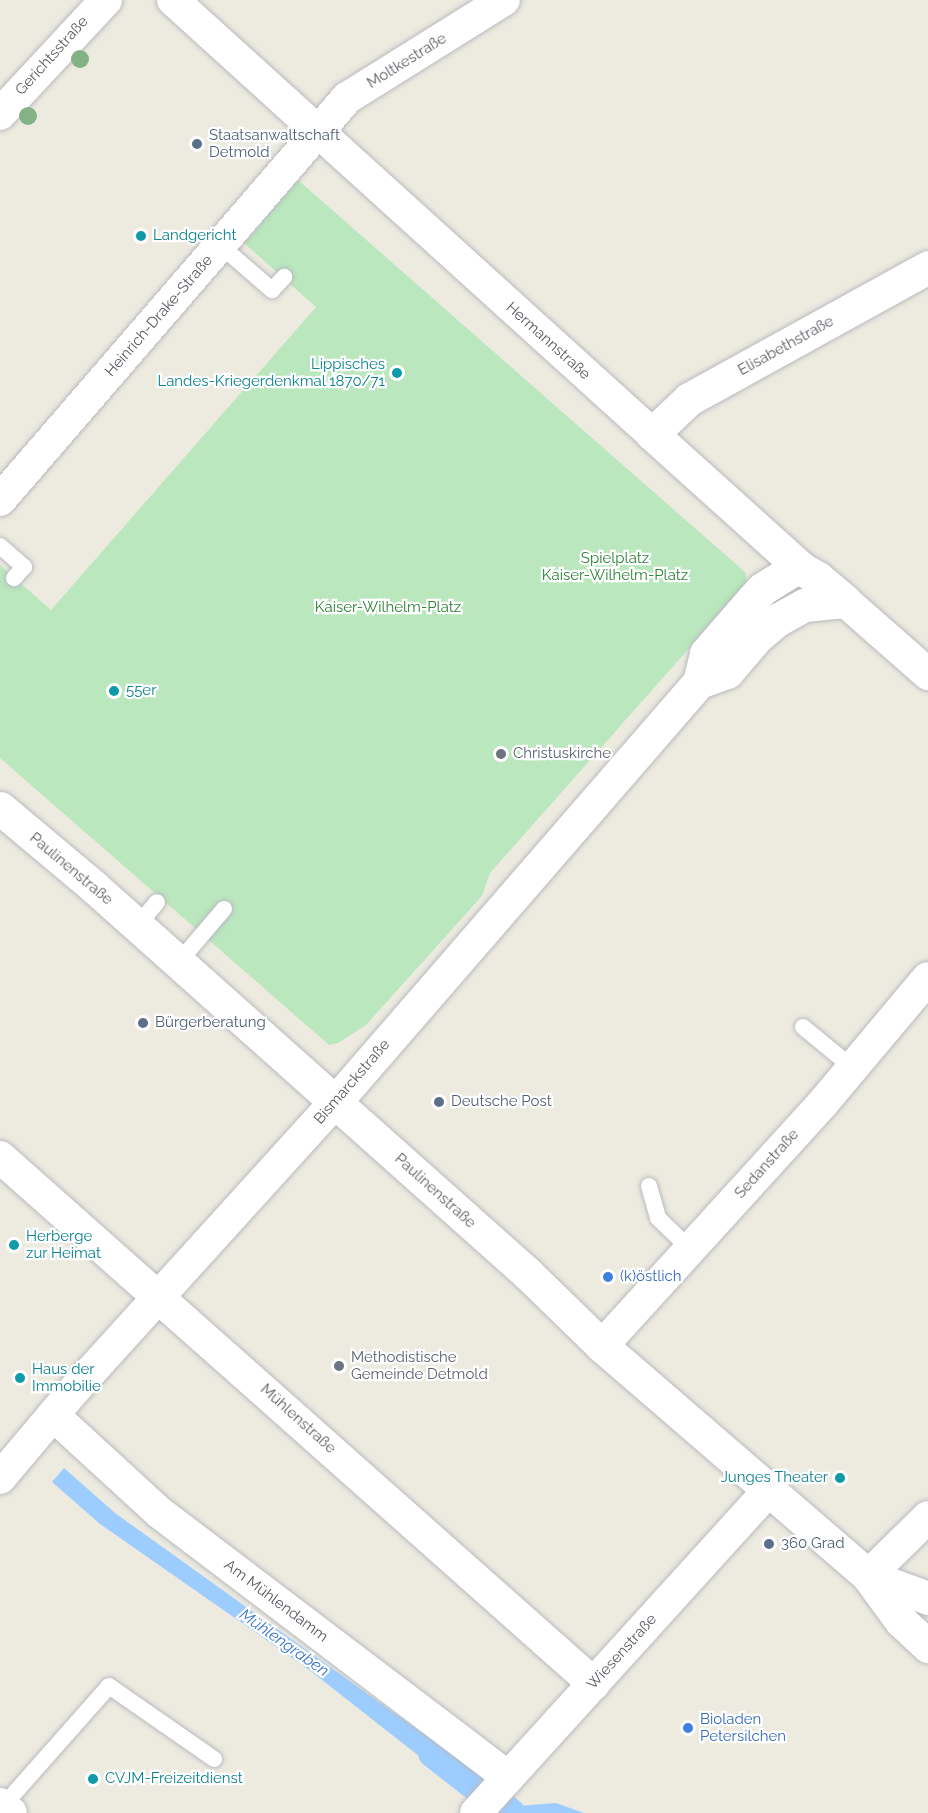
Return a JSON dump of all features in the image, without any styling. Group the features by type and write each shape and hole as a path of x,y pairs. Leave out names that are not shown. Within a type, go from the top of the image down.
{"street":[{"name":"Gerichtsstraße","path":"0,114 106,0"},
{"name":"Hermannstraße","path":"173,0 802,569 818,578 928,674"},
{"name":"Moltkestraße","path":"318,133 347,98 504,0"},
{"name":"Heinrich-Drake-Straße","path":"0,500 318,133"},
{"name":"Elisabethstraße","path":"652,434 689,399 928,267"},
{"name":"Bismarckstraße","path":"0,1478 53,1415 335,1102 699,682 706,653 762,589 792,570 802,569"},
{"name":"Bismarckstraße","path":"699,682 727,672 764,631 777,620 804,605 845,601"},
{"name":"Paulinenstraße","path":"0,808 147,914 178,963 527,1273 602,1346 868,1576 901,1621 928,1646"},
{"name":"Sedanstraße","path":"602,1346 853,1068 928,978"},
{"name":"Mühlenstraße","path":"0,1157 160,1296 594,1684"},
{"name":"Am Mühlendamm","path":"53,1415 160,1513 491,1796"},
{"name":"Wiesenstraße","path":"491,1796 768,1491"},
{"path":"868,1576 928,1517"},
{"name":"Paulinenstraße","path":"868,1576 928,1598"}],"lane":[{"path":"220,245 272,290 284,277"},
{"path":"0,546 24,567 14,578"},
{"path":"178,963 224,909"},
{"path":"803,1027 853,1068"},
{"path":"649,1186 658,1218 690,1250"},
{"path":"5,1808 109,1686 214,1759"}],"green space":[{"name":"Kaiser-Wilhelm-Platz","path":"298,180 746,573 746,584 490,873 482,896 366,1025 338,1043 329,1045 0,758 0,565 51,610 316,307 244,243"}],"water":[{"path":"64,1468 115,1513 471,1768 456,1785 308,1669 100,1524 52,1482"},
{"path":"556,1803 584,1813 514,1813 519,1806"}],"waterway":[{"name":"Mühlengraben","path":"433,1753 510,1813"}],"place":[{"name":"Staatsanwaltschaft Detmold","path":"197,144"},
{"name":"Landgericht","path":"141,236"},
{"name":"Lippisches Landes-Kriegerdenkmal 1870/71","path":"397,373"},
{"name":"55er","path":"114,691"},
{"name":"Christuskirche","path":"501,754"},
{"name":"Bürgerberatung","path":"143,1023"},
{"name":"Deutsche Post","path":"439,1102"},
{"name":"Herberge zur Heimat","path":"14,1245"},
{"name":"(k)östlich","path":"608,1277"},
{"name":"Methodistische Gemeinde Detmold","path":"339,1366"},
{"name":"Haus der Immobilie","path":"20,1378"},
{"name":"Junges Theater","path":"840,1478"},
{"name":"360 Grad","path":"769,1544"},
{"name":"Bioladen Petersilchen","path":"688,1728"},
{"name":"CVJM-Freizeitdienst","path":"93,1779"}],"park label":[{"name":"Spielplatz Kaiser-Wilhelm-Platz","path":"615,566"}]}
